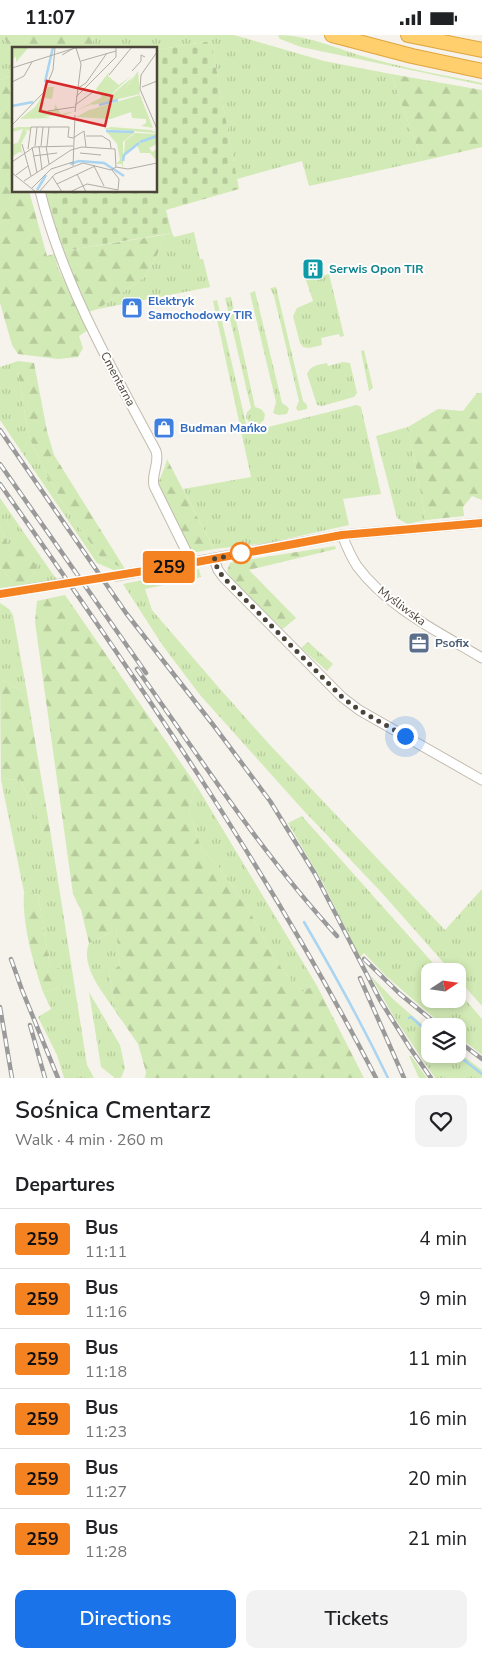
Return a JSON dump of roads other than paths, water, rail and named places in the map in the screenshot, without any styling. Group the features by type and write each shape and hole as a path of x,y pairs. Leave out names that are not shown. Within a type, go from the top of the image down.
{"highway":[{"path":"332,35 412,56 482,71"},
{"path":"408,35 482,50"}],"street":[{"name":"Cmentarna","path":"40,193 47,220 79,302 156,451 158,461 153,475 154,486 192,563"},
{"path":"116,576 342,535 482,523"},
{"name":"Myśliwska","path":"342,535 356,565 367,579 402,608 482,658"},
{"path":"214,559 218,570 224,578 350,704 482,780"},
{"path":"0,594 66,583"}],"waterway":[{"path":"304,922 348,999 388,1078"},
{"path":"409,1018 411,1017 421,1026"},
{"path":"466,1062 482,1074"}],"tunnel":[{"path":"88,580 116,576"},
{"path":"66,583 84,581"}],"railway":[{"path":"0,430 126,613 270,801 315,874 380,1000 431,1078"},
{"path":"0,464 146,673"},
{"path":"0,484 150,701 245,849 291,924 376,1078"},
{"path":"137,669 258,839 309,905 337,936"},
{"path":"11,959 58,1078"},
{"path":"364,959 400,994 429,1018"},
{"path":"360,978 404,1078"},
{"path":"0,1007 12,1078"},
{"path":"30,1025 45,1078"},
{"path":"466,1047 482,1059"}],"place":[{"name":"Serwis Opon TIR","path":"313,269"},
{"name":"Elektryk Samochodowy TIR","path":"132,308"},
{"name":"Budman Mańko","path":"164,428"},
{"name":"Psofix","path":"419,643"}]}
